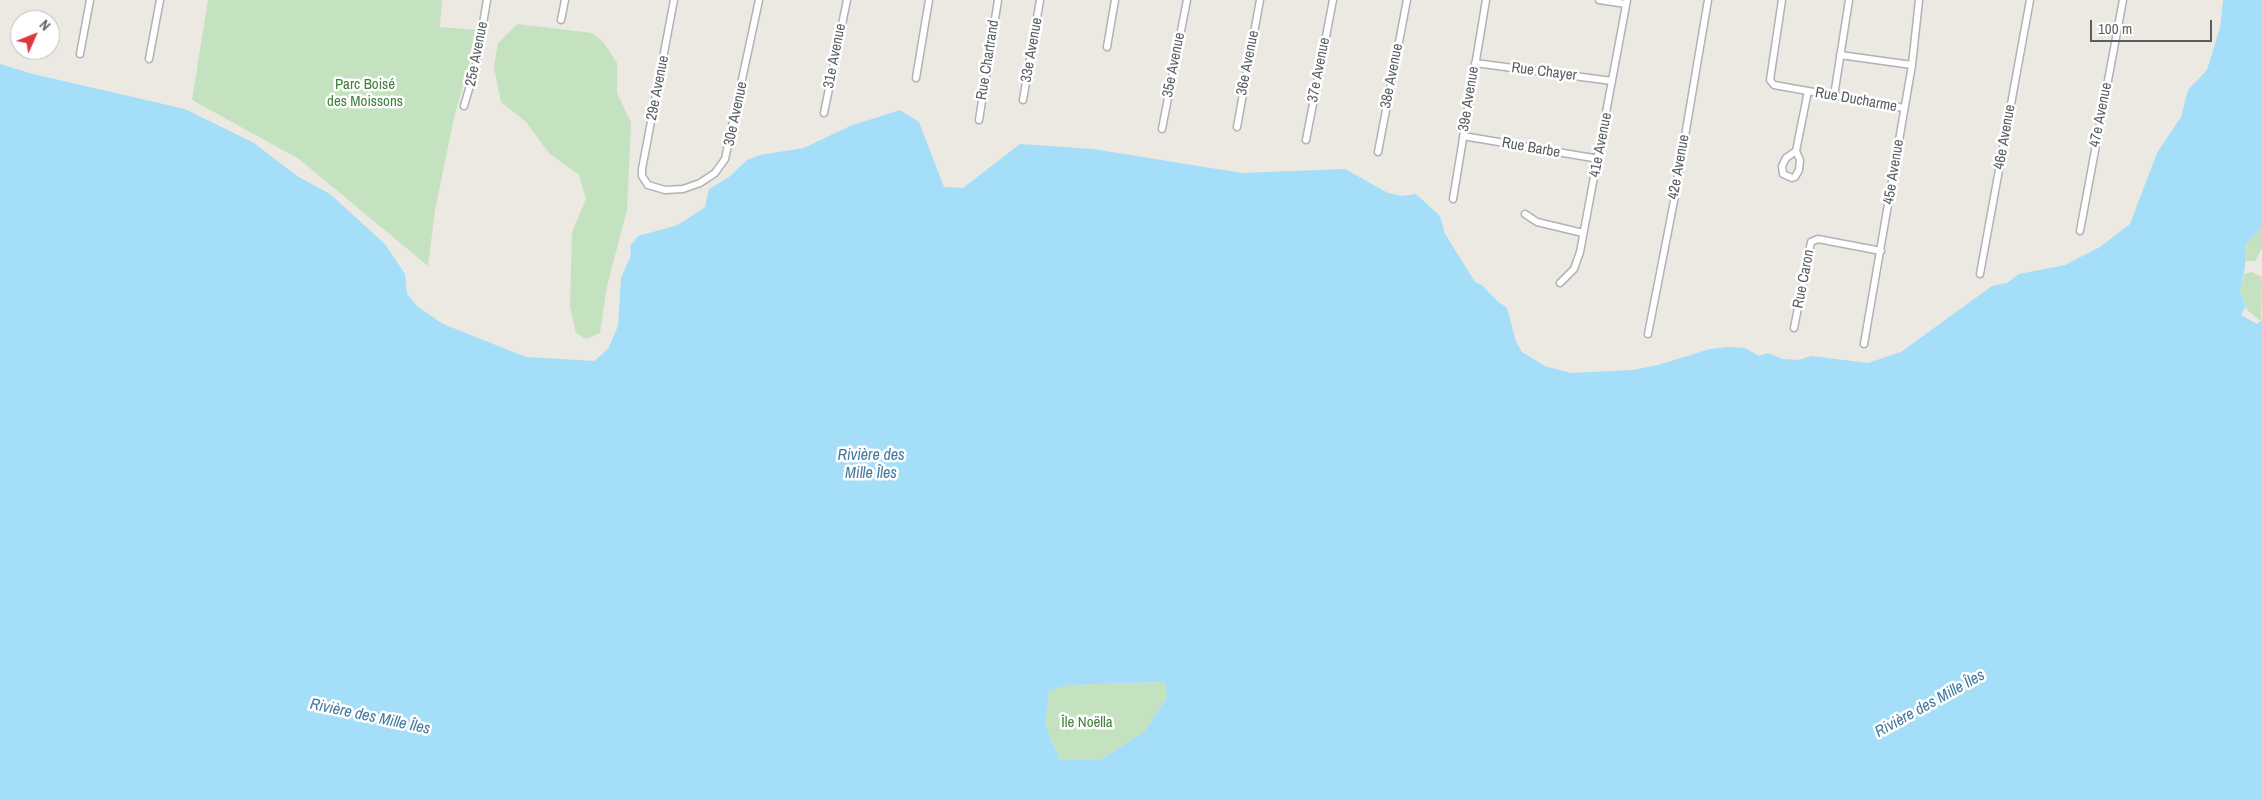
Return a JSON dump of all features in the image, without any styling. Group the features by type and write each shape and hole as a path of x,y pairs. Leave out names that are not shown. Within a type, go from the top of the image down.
{"street":[{"path":"80,54 90,0"},
{"path":"149,59 160,0"},
{"name":"25e Avenue","path":"464,106 476,65 487,0"},
{"path":"561,20 565,0"},
{"name":"29e Avenue","path":"642,176 674,0"},
{"name":"30e Avenue","path":"642,176 648,185 654,188 677,190 706,180 722,164 729,148 759,0"},
{"name":"31e Avenue","path":"824,113 847,0"},
{"path":"916,78 930,0"},
{"name":"Rue Chartrand","path":"979,120 998,0"},
{"name":"33e Avenue","path":"1023,100 1040,0"},
{"path":"1107,47 1115,0"},
{"name":"35e Avenue","path":"1162,129 1187,0"},
{"name":"36e Avenue","path":"1237,126 1260,0"},
{"name":"37e Avenue","path":"1306,140 1333,0"},
{"name":"38e Avenue","path":"1378,152 1407,0"},
{"name":"39e Avenue","path":"1453,199 1486,0"},
{"path":"1598,0 1626,2"},
{"name":"42e Avenue","path":"1648,334 1708,0"},
{"path":"1782,0 1770,80 1774,85 1808,91"},
{"path":"1834,96 1849,0"},
{"name":"45e Avenue","path":"1864,344 1912,65 1919,0"},
{"name":"46e Avenue","path":"1980,274 2030,0"},
{"name":"47e Avenue","path":"2080,231 2122,0"},
{"name":"41e Avenue","path":"1560,283 1574,269 1583,233 1599,159 1626,2"},
{"path":"1840,55 1912,65"},
{"name":"Rue Chayer","path":"1475,62 1612,81"},
{"name":"Rue Ducharme","path":"1796,151 1808,91 1904,108"},
{"name":"Rue Barbe","path":"1463,136 1599,159"},
{"path":"1525,214 1537,222 1583,233"},
{"name":"Rue Caron","path":"1794,328 1811,242 1818,239 1881,251"}],"green space":[{"name":"Parc Boisé des Moissons","path":"208,0 442,0 440,27 478,30 454,118 435,210 428,266 299,159 192,100"},
{"path":"517,24 592,33 604,43 617,63 617,93 631,123 627,210 607,286 600,333 586,339 576,333 570,307 572,232 586,199 579,175 549,153 526,122 501,102 494,67 498,43"},
{"path":"2262,226 2262,248 2255,261 2245,261 2245,246"},
{"path":"2252,272 2262,277 2261,321 2248,311 2240,291 2244,274"},
{"name":"Île Noëlla","path":"1165,682 1167,697 1144,732 1100,760 1060,760 1045,725 1049,691 1067,685"}],"water":[{"name":"Rivière des Mille Îles","path":"2223,0 2262,0 2262,226 2245,246 2245,266 2240,291 2246,306 2241,315 2257,324 2262,320 2262,800 0,800 0,64 33,74 185,109 254,143 297,176 330,194 385,244 405,274 407,294 418,307 443,324 526,357 594,361 608,349 618,326 621,278 631,255 630,246 638,236 678,225 705,207 709,189 729,177 747,160 760,155 804,148 850,126 900,110 919,122 944,187 963,188 1020,144 1093,149 1242,173 1345,169 1388,193 1402,196 1416,194 1440,216 1445,234 1475,282 1482,285 1497,301 1507,308 1516,342 1522,352 1545,366 1571,373 1633,370 1658,365 1710,349 1728,347 1745,348 1759,356 1768,353 1783,359 1799,360 1811,356 1868,363 1901,352 1992,286 2007,283 2019,274 2065,265 2100,247 2130,224 2157,153 2181,117 2188,90 2207,70 2220,28","holes":["1165,682 1167,697 1144,732 1100,760 1060,760 1045,725 1049,691 1067,685"]}]}
